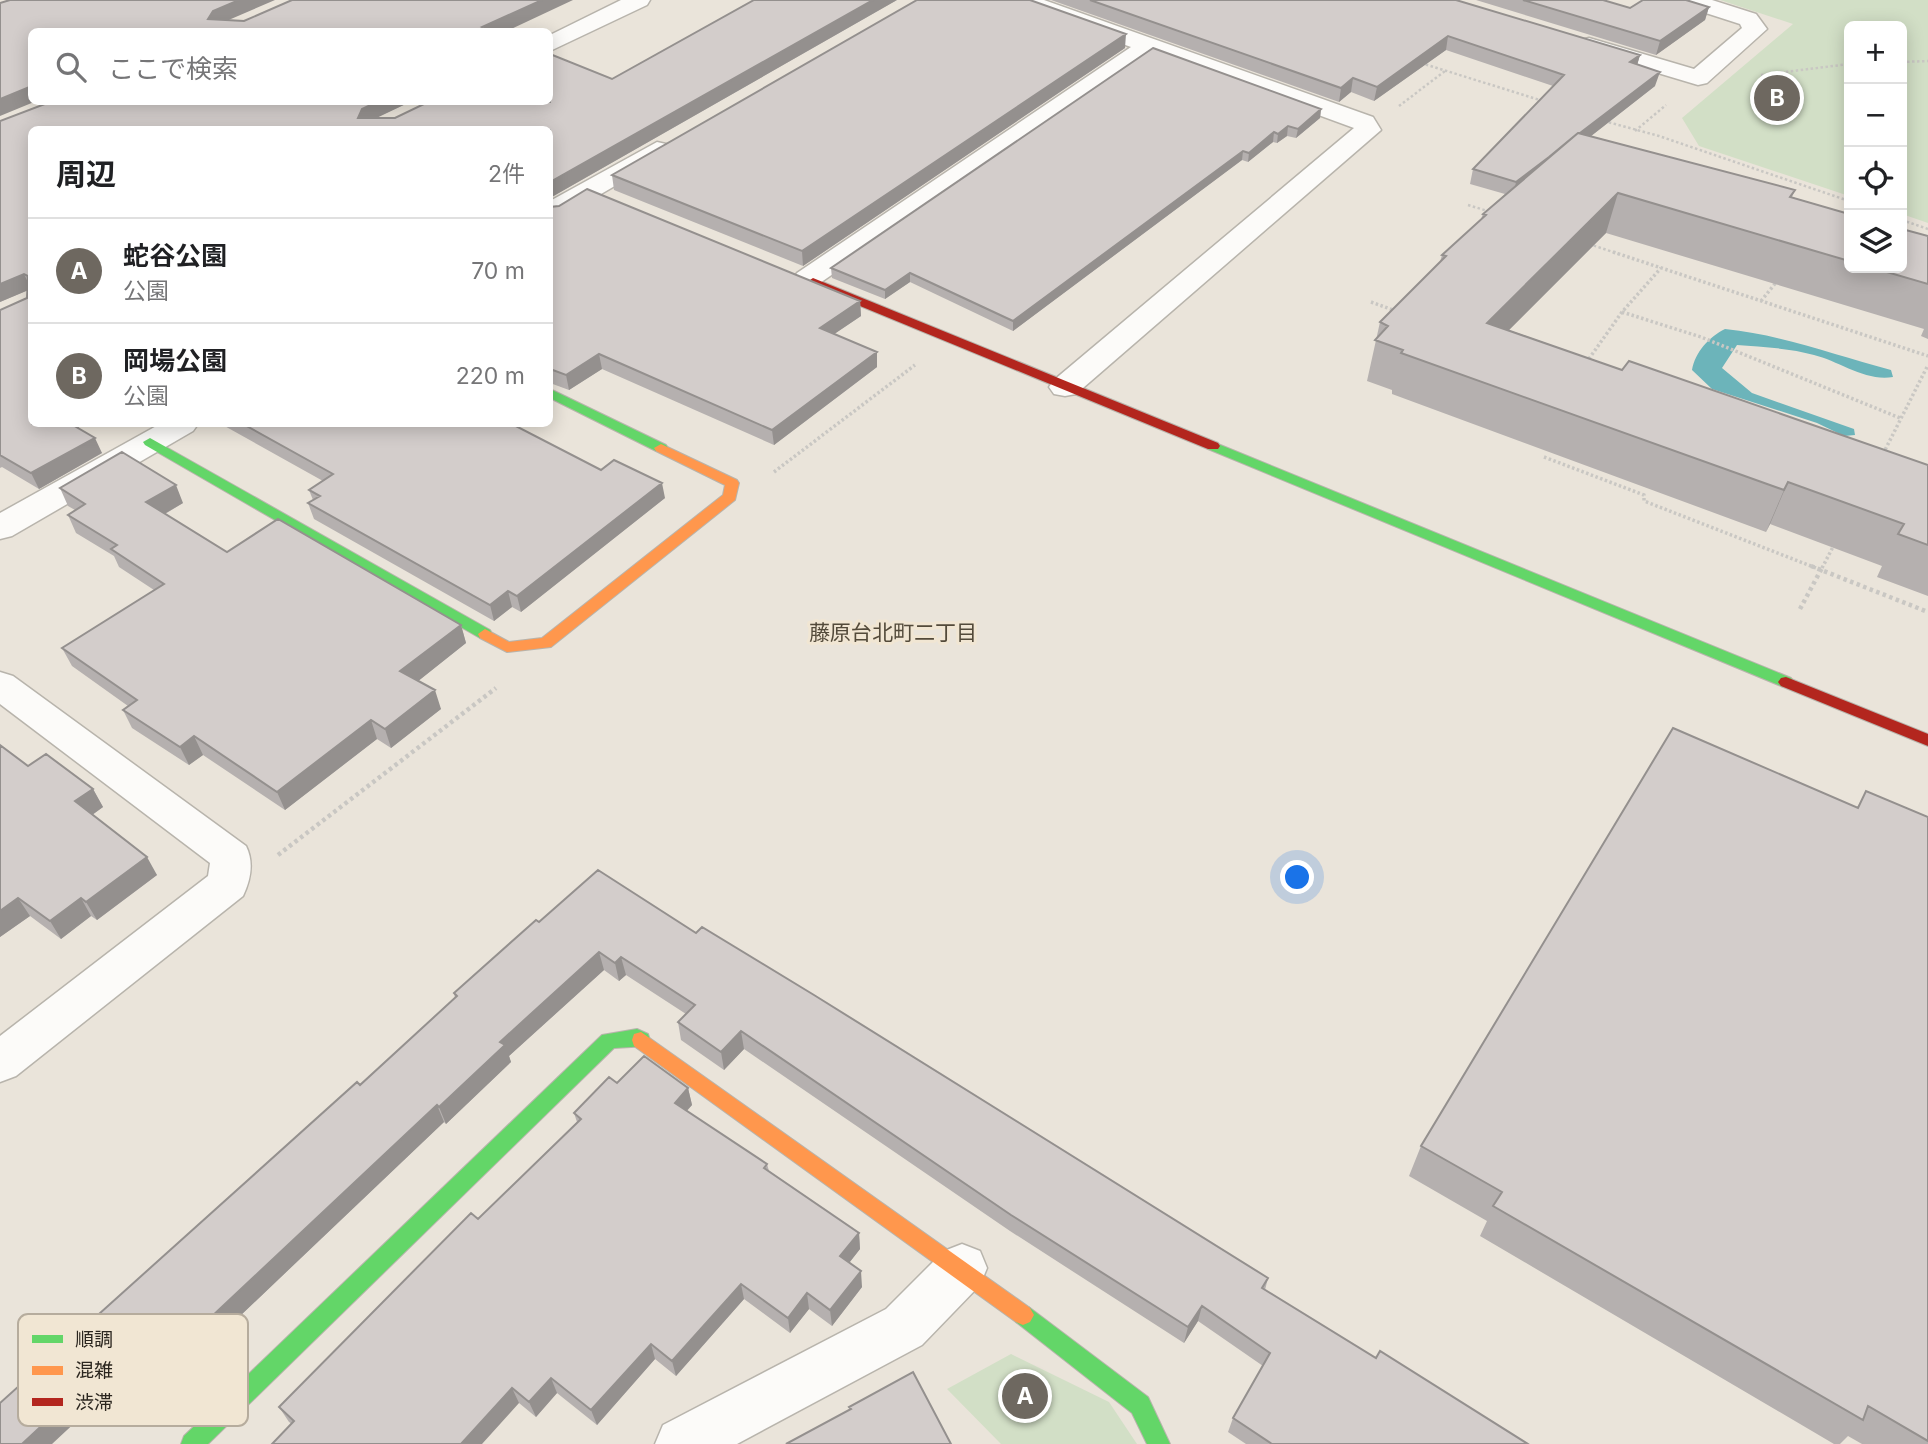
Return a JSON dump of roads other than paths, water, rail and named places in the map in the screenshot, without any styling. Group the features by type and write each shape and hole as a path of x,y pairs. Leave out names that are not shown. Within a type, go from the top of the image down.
{"street":[{"path":"553,43 639,0"},
{"path":"1022,0 1364,122 1368,130 1065,387"},
{"path":"1570,39 1698,78 1755,29 1748,19 1689,0"},
{"path":"800,276 1150,45"},
{"path":"553,210 682,135"},
{"path":"588,190 614,200"},
{"path":"800,276 1928,740"},
{"path":"150,442 507,647 546,643 730,497 732,483 553,394"},
{"path":"0,528 177,427"},
{"path":"0,685 232,857 228,884 0,1062"},
{"path":"248,1390 609,1041 637,1037 962,1268 1140,1405 1159,1444"},
{"path":"682,1444 904,1327 962,1268"},
{"path":"192,1444 211,1426"}],"water":[{"path":"1725,329 1809,346 1891,370 1893,377 1873,377 1805,353 1737,345 1722,368 1752,393 1854,429 1855,435 1844,436 1817,423 1712,389 1692,370 1696,357 1704,346"}],"place":[{"name":"岡場公園","path":"1777,98"},
{"name":"蛇谷公園","path":"1025,1396"}],"district":[{"name":"藤原台北町二丁目","path":"893,632"}]}
